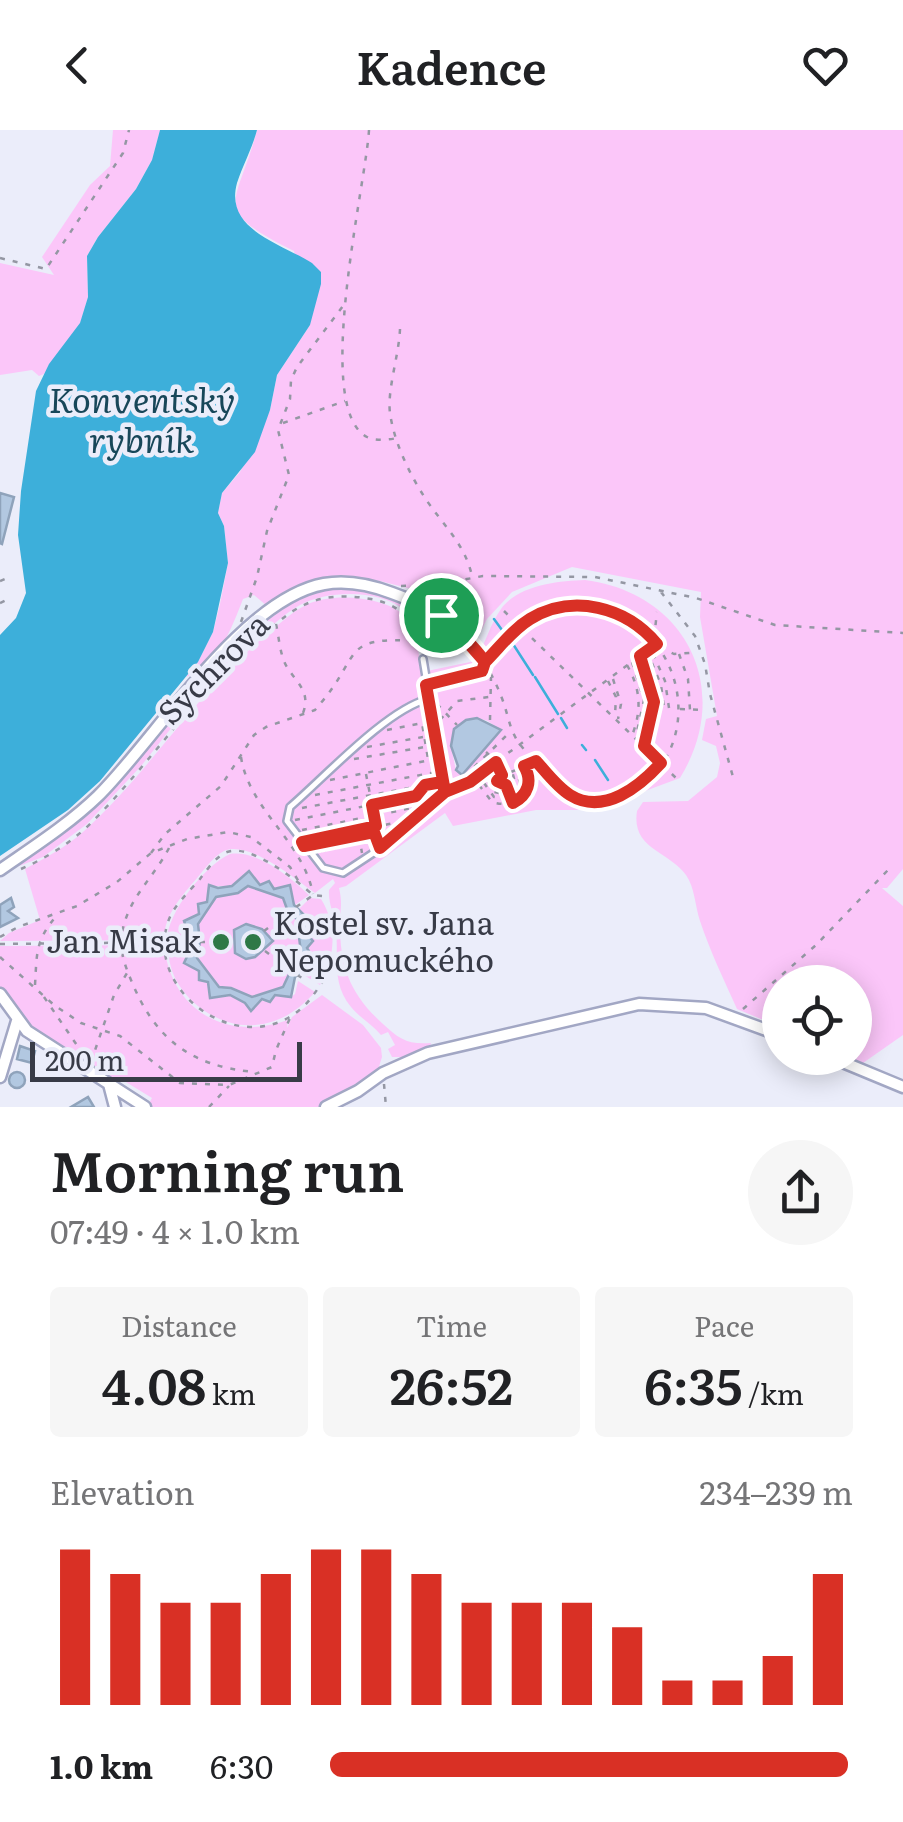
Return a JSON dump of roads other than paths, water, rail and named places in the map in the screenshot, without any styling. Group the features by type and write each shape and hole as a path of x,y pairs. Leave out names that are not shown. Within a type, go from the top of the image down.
{"street":[{"name":"Sychrova","path":"0,870 98,796 237,639 302,590 325,584 380,588 441,615 459,632"},
{"path":"0,994 27,1032 145,1107"},
{"path":"326,1107 383,1073 428,1054 639,1004 706,1008 762,1028"},
{"path":"0,1077 17,1021"},
{"path":"872,1074 903,1087"},
{"path":"108,1083 116,1107"}],"lane":[{"path":"426,685 482,671 485,662 459,632 428,637 426,628 438,622 441,615"},
{"path":"422,656 445,792"},
{"path":"428,698 403,708 342,761 289,810 288,822 322,868 342,873 416,820 445,792 470,782"}],"water":[{"name":"Konventský rybník","path":"160,130 257,130 237,183 235,199 239,213 258,233 312,263 321,272 321,284 310,325 277,375 255,452 222,493 218,513 224,526 228,563 213,632 198,662 100,781 68,810 0,856 0,635 16,618 26,593 18,535 36,391 49,364 80,323 88,297 87,256 136,189 152,160"}],"waterway":[{"path":"494,619 502,630"},
{"path":"513,644 533,675"},
{"path":"535,677 558,714"},
{"path":"561,718 567,728"},
{"path":"582,745 586,750"},
{"path":"595,760 608,780"}],"place":[{"name":"Jan Misak","path":"221,942"},
{"name":"Kostel sv. Jana Nepomuckého","path":"253,942"}]}
